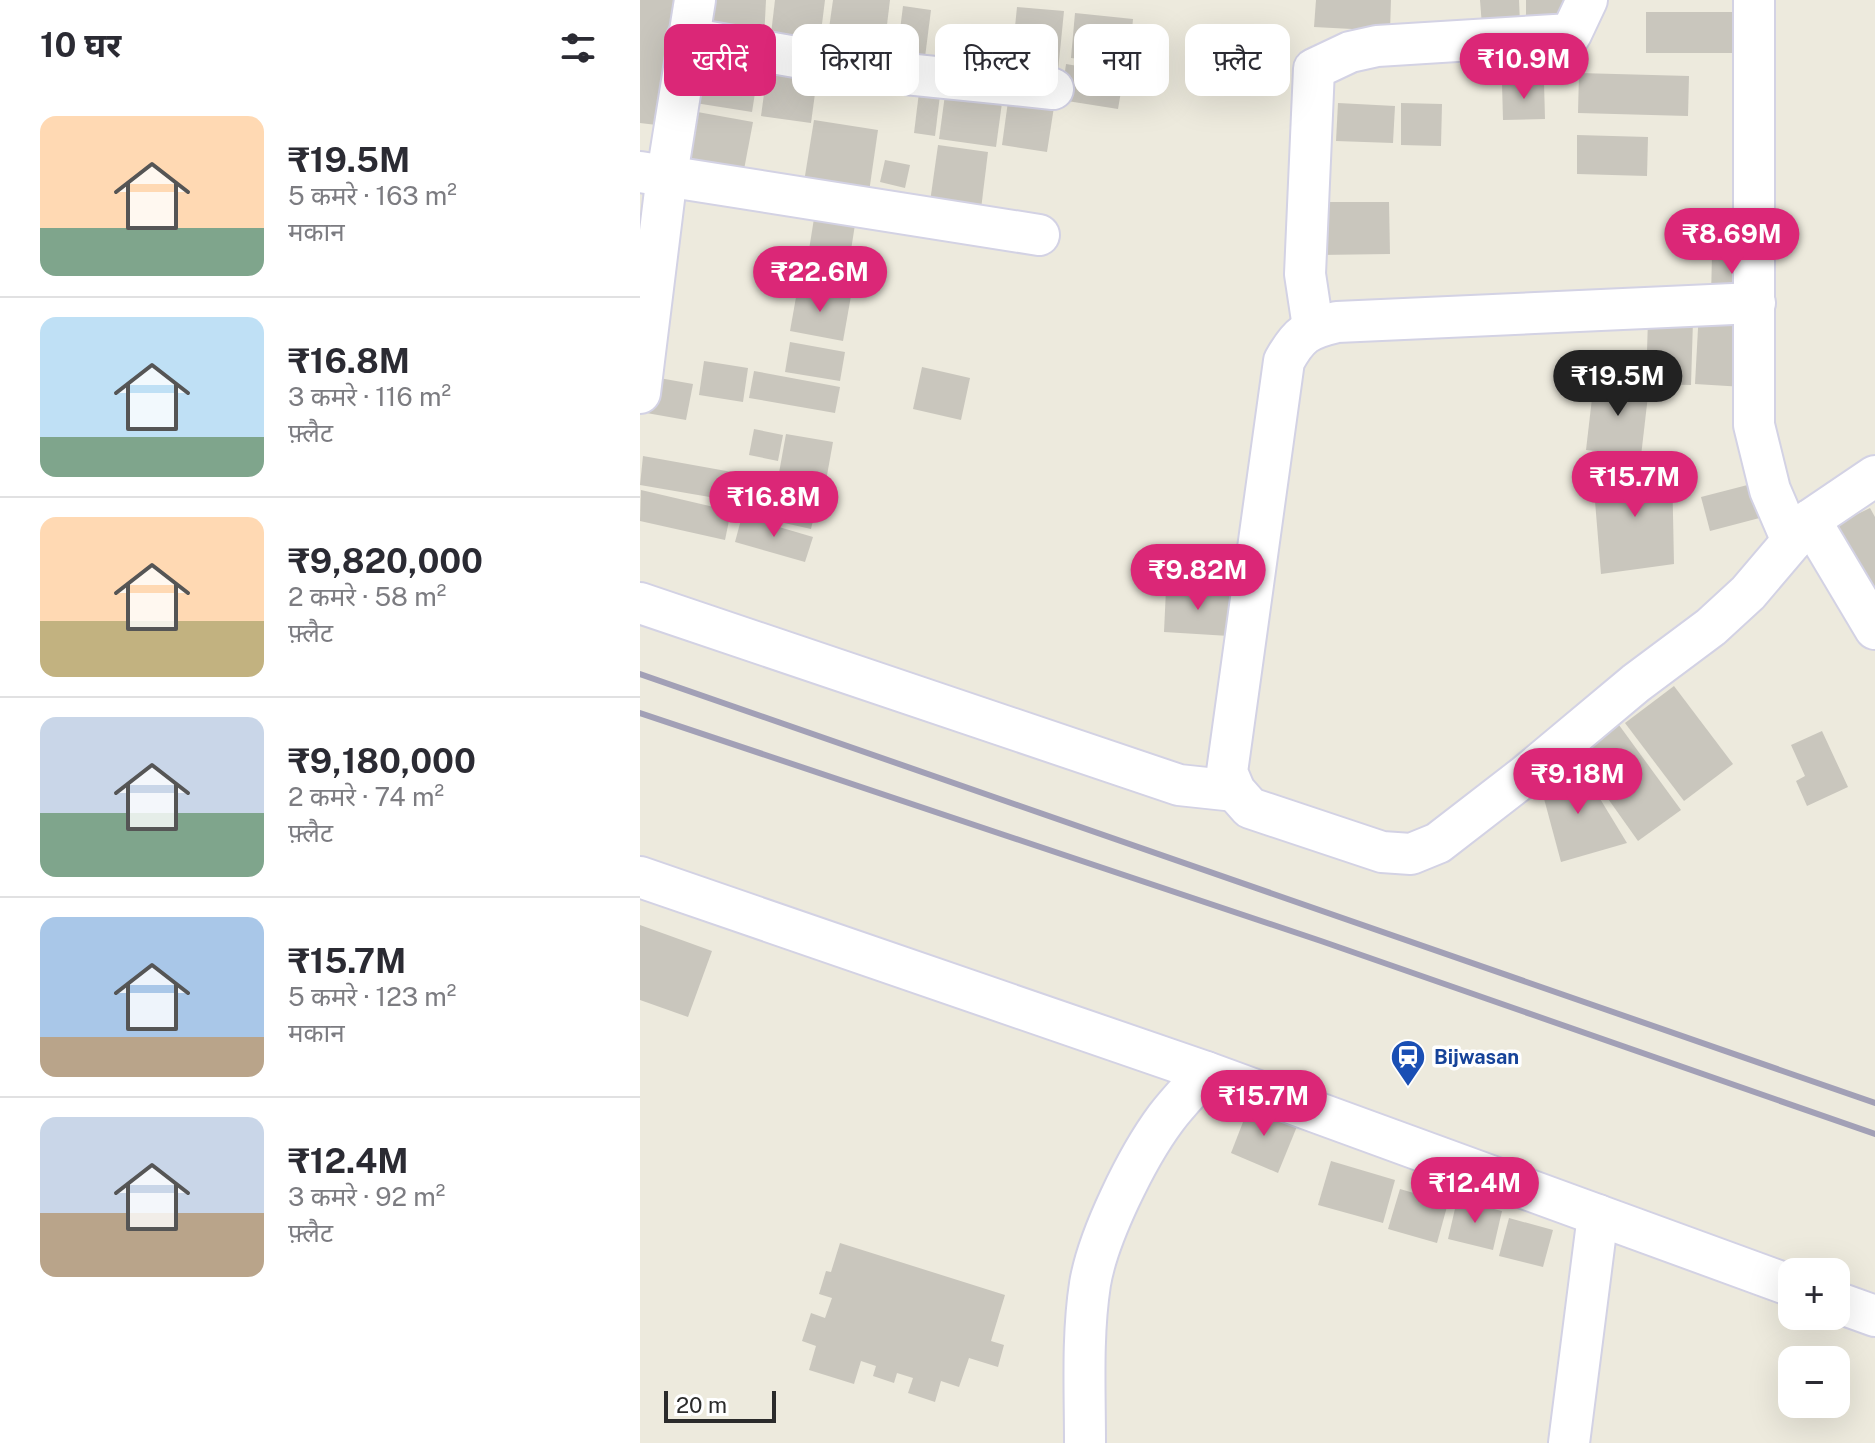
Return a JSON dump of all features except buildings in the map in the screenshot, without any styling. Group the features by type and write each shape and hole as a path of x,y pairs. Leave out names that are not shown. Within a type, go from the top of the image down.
{"street":[{"path":"1313,327 1305,274 1314,69 1350,52 1377,46 1571,34 1587,0"},
{"path":"1754,0 1754,425 1770,490 1875,629"},
{"path":"640,393 653,173 691,19 876,71 935,77"},
{"path":"653,173 1039,235"},
{"path":"1755,303 1337,322 1313,327 1296,340 1284,361 1227,772 1235,791 1250,808 1382,852 1411,854 1438,843 1526,775 1636,683 1711,627 1748,593 1801,531 1875,476"},
{"path":"640,603 1179,785 1235,791"},
{"path":"640,877 1206,1072 1778,1281"},
{"path":"1085,1443 1086,1325 1090,1283 1099,1248 1142,1158 1165,1118 1206,1072"},
{"path":"1569,1443 1598,1215"},
{"path":"1850,1307 1875,1316"}],"railway":[{"path":"640,674 1875,1103"},
{"path":"640,713 1321,941 1875,1134"}],"place":[{"name":"Bijwasan","path":"1408,1088"}]}
